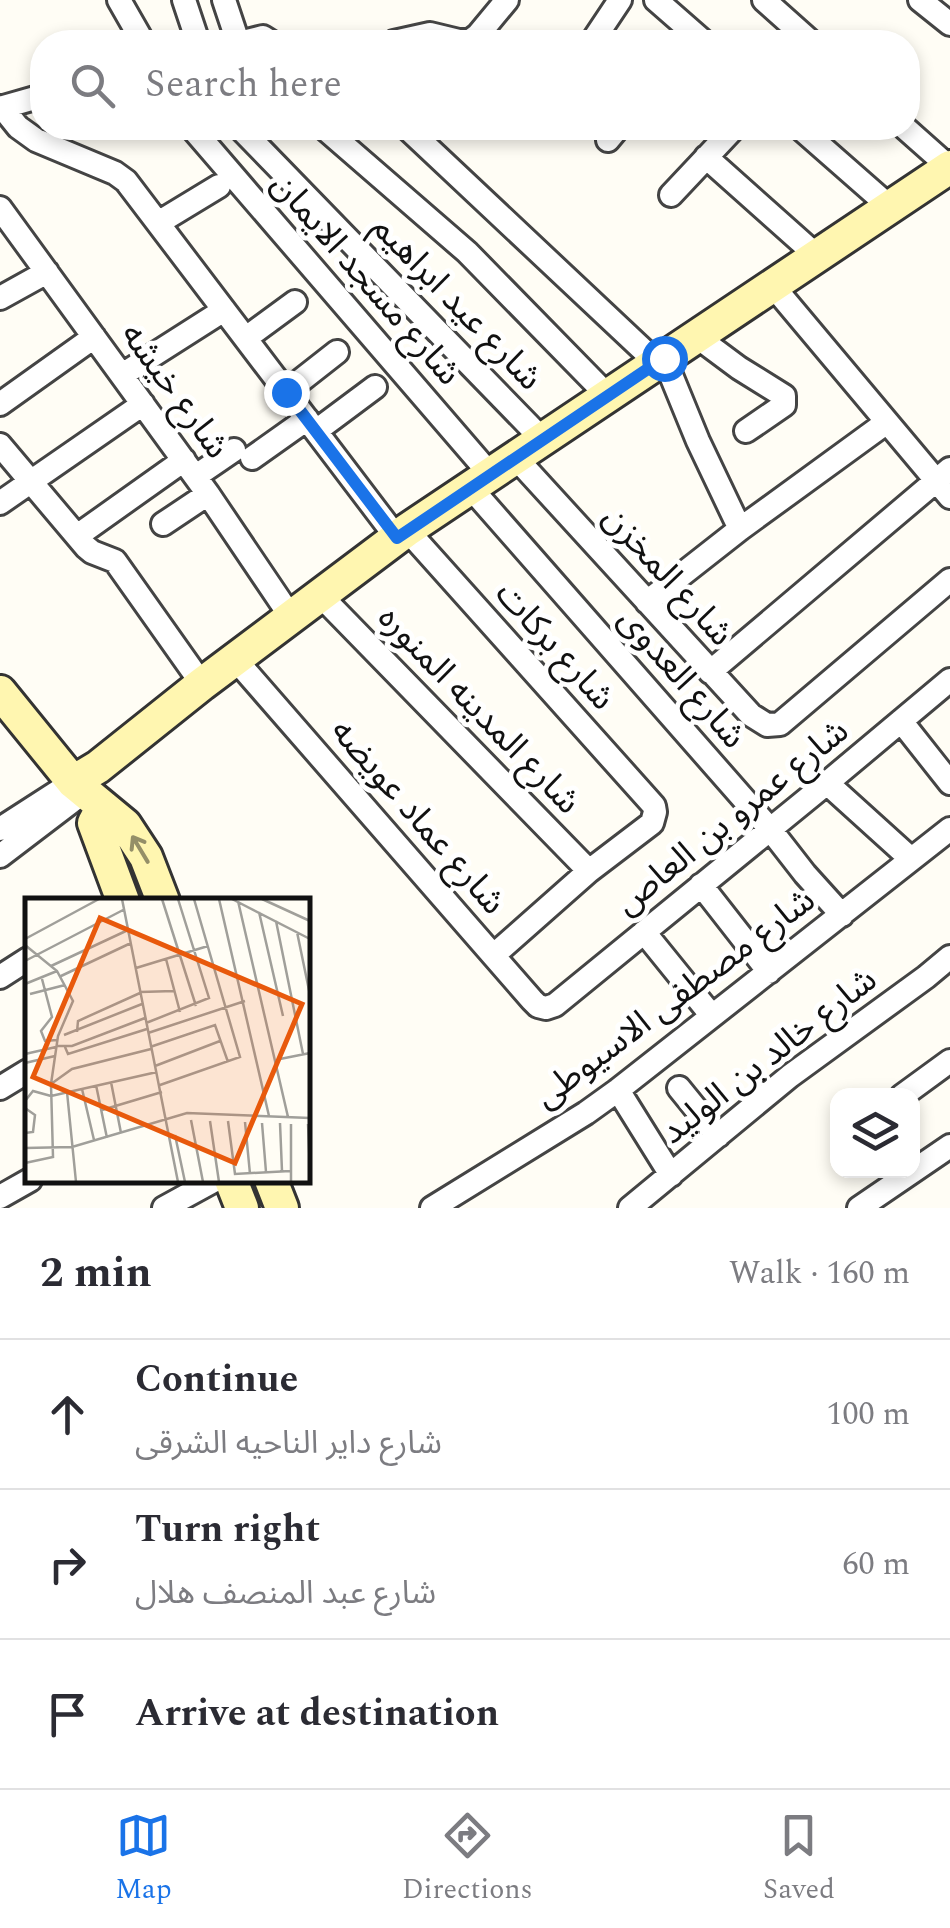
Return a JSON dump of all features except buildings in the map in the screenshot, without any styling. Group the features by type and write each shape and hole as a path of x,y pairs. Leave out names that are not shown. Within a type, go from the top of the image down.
{"street":[{"path":"119,0 137,30"},
{"path":"184,0 194,30"},
{"path":"224,0 247,30"},
{"path":"481,30 507,0"},
{"path":"600,30 620,0"},
{"path":"656,0 685,30"},
{"path":"764,0 798,30"},
{"path":"920,0 950,24"},
{"path":"1,107 30,99"},
{"name":"شارع بركات","path":"1,107 30,136"},
{"name":"شارع بركات","path":"36,140 126,181 286,392 402,534 654,806 652,823 589,871"},
{"name":"شارع مسجد الايمان","path":"203,140 504,464"},
{"name":"شارع عيد ابراهيم","path":"249,140 504,464"},
{"path":"338,140 467,252 608,396"},
{"path":"420,140 660,361 740,528"},
{"path":"670,195 722,140"},
{"path":"814,140 890,207"},
{"path":"0,856 89,787 202,684 402,534 950,167 919,140"},
{"path":"706,157 817,256"},
{"path":"158,223 219,186"},
{"name":"شارع خيشه","path":"0,208 196,477 291,617"},
{"path":"0,298 47,272"},
{"path":"710,672 945,482 887,422 773,286"},
{"path":"246,338 296,302"},
{"path":"122,375 224,310"},
{"path":"696,336 784,396 784,405 746,432"},
{"path":"0,404 94,337"},
{"path":"286,392 337,352"},
{"path":"77,536 243,454 312,425 375,387"},
{"path":"0,503 143,404"},
{"path":"647,602 740,528 887,422"},
{"path":"0,444 92,552 115,561 202,684"},
{"name":"شارع المخزن","path":"504,464 647,602 758,721 768,725 780,724 950,580"},
{"name":"شارع العدوى","path":"504,464 770,829 842,915"},
{"path":"163,524 196,477"},
{"name":"شارع المدينه المنوره","path":"320,595 589,871"},
{"name":"شارع عماد عويضه","path":"235,660 538,1006 554,1005"},
{"name":"شارع عمرو بن العاص","path":"554,1005 950,680"},
{"path":"0,692 138,842 162,898"},
{"path":"902,721 950,783"},
{"path":"828,783 911,859"},
{"path":"0,829 89,787"},
{"path":"89,787 94,823 119,898"},
{"name":"شارع مصطفى الاسيوطى","path":"432,1208 618,1090 950,829"},
{"path":"494,956 589,871"},
{"path":"701,884 769,972"},
{"path":"644,932 712,1016"},
{"name":"شارع خالد بن الوليد","path":"630,1208 790,1076 950,957"},
{"path":"0,977 25,960"},
{"path":"913,1088 950,1061"},
{"path":"0,1088 25,1073"},
{"path":"678,1088 718,1136"},
{"path":"618,1090 671,1175"},
{"path":"859,1208 950,1146"},
{"path":"0,1198 25,1183"},
{"path":"164,1208 210,1183"},
{"path":"232,1183 242,1208"},
{"path":"273,1183 282,1208"}],"route":[{"path":"286,392 397,538 664,358"}]}
